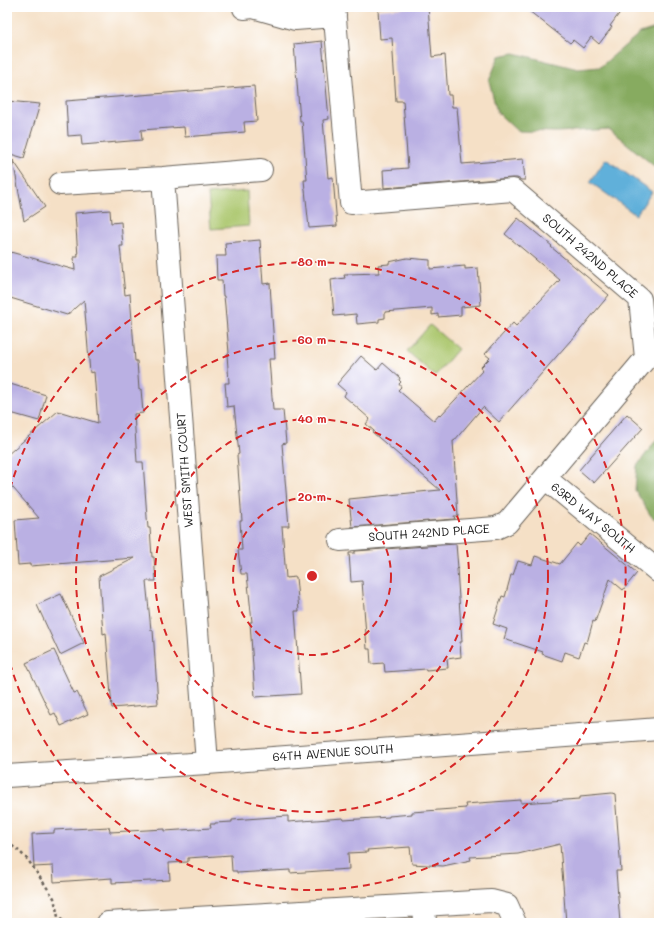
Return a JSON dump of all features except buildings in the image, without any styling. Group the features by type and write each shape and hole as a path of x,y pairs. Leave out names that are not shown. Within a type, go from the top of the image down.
{"street":[{"path":"244,8 253,7 295,19 334,11"},
{"name":"SOUTH 242ND PLACE","path":"334,11 351,204 513,190 640,299 646,358 507,522 496,528 340,540"},
{"path":"60,184 261,170"},
{"name":"WEST SMITH COURT","path":"163,178 207,763"},
{"name":"63RD WAY SOUTH","path":"545,478 659,572"},
{"name":"64TH AVENUE SOUTH","path":"7,776 207,763 659,728"},
{"path":"108,923 425,914 490,901 507,905 514,923"}],"path":[{"path":"7,842 28,860 54,898 58,917 66,923"}],"green space":[{"path":"659,27 659,170 609,129 557,132 517,131 497,112 489,81 499,56 514,53 578,69 600,67 640,33"},
{"path":"247,191 249,226 211,229 208,194"},
{"path":"430,325 458,349 435,376 407,351"},
{"path":"659,436 659,522 651,516 635,490 637,466"}],"water":[{"path":"606,159 652,192 636,215 590,182"}]}
